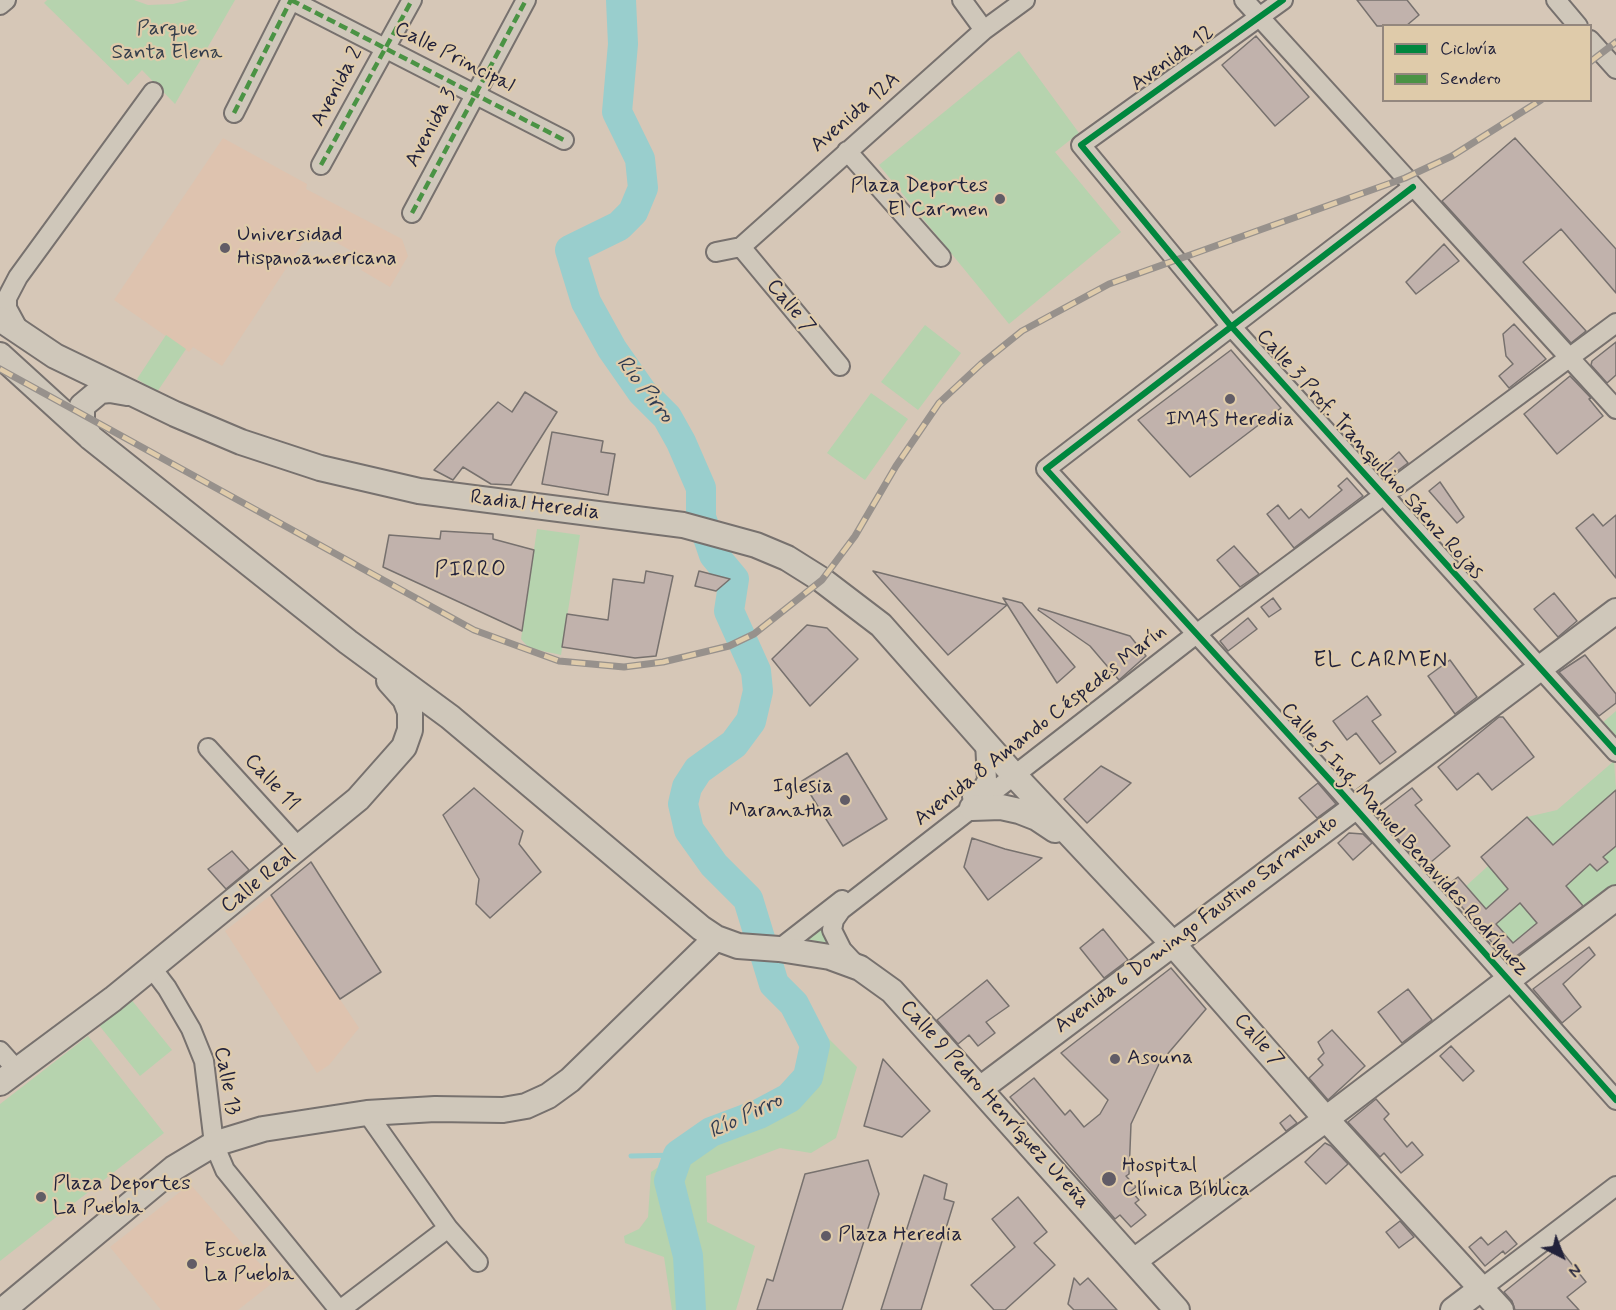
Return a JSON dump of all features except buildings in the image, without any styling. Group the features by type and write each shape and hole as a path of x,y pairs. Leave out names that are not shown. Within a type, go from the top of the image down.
{"main road":[{"name":"Radial Heredia","path":"0,319 55,356 136,395 241,442 354,478 419,491 683,525 731,537 787,558 822,580 881,625 1013,774"},
{"path":"0,326 23,336"},
{"path":"0,356 90,437 348,642 450,717 727,942 777,948"},
{"path":"90,437 81,413 90,398 110,390 136,395"},
{"name":"Avenida 6 Domingo Faustino Sarmiento","path":"980,1089 1616,611"},
{"name":"Calle Real","path":"9,1077 300,849 358,799 404,747 410,730 410,712 405,699 348,642"},
{"name":"Calle 7","path":"1013,774 1172,943 1326,1119 1501,1310"},
{"path":"972,808 1001,807 1019,811 1037,818 1080,847"},
{"path":"1134,1261 1326,1119 1616,898"},
{"path":"4,1302 174,1168 214,1144 264,1128 367,1113 435,1109 503,1110 526,1106 548,1096 570,1080 727,942"},
{"name":"Calle 9 Pedro Henríquez Ureña","path":"777,948 830,957 860,968 892,991 1177,1310"},
{"path":"1453,1310 1482,1288"}],"street":[{"path":"0,5 6,0"},
{"path":"234,113 291,0"},
{"name":"Calle Principal","path":"291,0 564,140"},
{"name":"Avenida 2","path":"321,165 412,0"},
{"name":"Avenida 3","path":"412,213 526,0"},
{"path":"962,0 984,30"},
{"name":"Avenida 12A","path":"741,247 984,30 1025,0"},
{"path":"1244,0 1616,409"},
{"name":"Avenida 12","path":"1081,145 1283,0"},
{"path":"1556,0 1576,24"},
{"path":"1592,42 1616,69"},
{"path":"23,336 11,319 7,298 18,277 153,92"},
{"name":"Calle 3 Prof. Tranquilino Sáenz Rojas","path":"1081,145 1230,325 1616,752"},
{"path":"847,151 941,257"},
{"path":"1230,325 1413,187"},
{"path":"716,252 741,247"},
{"name":"Calle 7","path":"741,247 840,366"},
{"path":"0,287 18,277"},
{"name":"Avenida 8 Amando Céspedes Marín","path":"860,968 839,945 832,930 834,920 841,910 1013,774 1195,635 1616,322"},
{"name":"Calle 5 Ing. Manuel Benavides Rodríguez","path":"1230,325 1046,469 1616,1100"},
{"name":"Avenida 8 Amando Céspedes Marín","path":"777,948 982,789 988,770 985,742"},
{"name":"Calle 11","path":"208,748 300,849"},
{"name":"Calle 13","path":"151,967 167,988 191,1029 204,1061 214,1144 225,1170 340,1310"},
{"path":"0,1052 9,1077"},
{"path":"367,1113 448,1228 478,1262"},
{"path":"1482,1288 1616,1186"},
{"path":"340,1310 448,1228"}],"shaded area":[{"name":"Universidad Hispanoamericana","path":"223,138 307,184 306,189 402,239 408,256 390,287 361,270 366,259 312,229 222,366 193,347 189,352 114,300"},
{"path":"271,895 359,1028 329,1065 317,1073 225,931"},
{"name":"Escuela La Puebla","path":"190,1184 275,1281 238,1310 161,1310 110,1247"}],"green space":[{"name":"Parque Santa Elena","path":"47,0 134,0 148,5 173,4 189,0 235,0 175,104 142,70 128,85 44,3"},
{"name":"Plaza Deportes El Carmen","path":"1019,51 1079,133 1055,152 1121,232 1009,324 879,165"},
{"path":"925,325 961,353 918,410 881,382"},
{"path":"166,335 186,349 157,392 137,379"},
{"path":"871,393 908,419 865,480 827,453"},
{"path":"537,529 580,535 561,655 529,648 521,639"},
{"path":"1616,711 1616,741 1601,724"},
{"path":"1614,761 1616,790 1539,857 1527,817 1557,810"},
{"path":"1616,846 1616,887 1586,910 1566,886 1591,864 1597,871 1608,862 1603,857"},
{"path":"1488,866 1537,923 1513,943 1496,924 1512,909 1501,896 1486,909 1466,886"},
{"path":"828,915 841,947 802,938"},
{"path":"130,998 172,1050 140,1076 98,1024"},
{"path":"794,1004 857,1067 836,1138 811,1153 780,1148 706,1176 707,1222 755,1246 736,1310 672,1310 664,1257 625,1243 624,1236 639,1229 648,1217 651,1172 711,1132 758,1114 789,1098 808,1077 815,1045"},
{"name":"Plaza Deportes La Puebla","path":"88,1036 164,1133 0,1261 0,1104"}],"waterway":[{"name":"Río Pirro","path":"621,0 623,44 617,112 640,159 643,188 633,212 619,226 570,250 586,302 612,349 642,392 667,417 681,442 701,488 701,517 714,555 734,579 729,611 756,671 758,691 751,721 734,744 698,770 687,787 683,804 689,830 714,865 748,899 774,984 794,1004 815,1045 808,1077 789,1098 759,1114 711,1132 678,1155 669,1181 688,1256 691,1310"},
{"path":"631,1156 678,1155"}],"railway":[{"path":"1592,60 1616,42"},
{"path":"0,369 474,630 559,661 624,667 663,662 729,646 754,634 822,580 855,536 896,466 939,403 981,364 1022,331 1109,284 1405,178 1452,156 1538,102"}],"marked path":[{"path":"291,0 564,140"},
{"path":"234,113 291,0"},
{"path":"321,165 412,0"},
{"path":"412,213 526,0"}],"cycle path":[{"path":"1283,0 1081,145 1230,325 1616,752"},
{"path":"1413,187 1046,469 1331,781 1616,1100"}],"place":[{"name":"Plaza Deportes El Carmen","path":"1000,199"},
{"name":"Universidad Hispanoamericana","path":"225,248"},
{"name":"IMAS Heredia","path":"1230,399"},
{"name":"Iglesia Maranatha","path":"845,800"},
{"name":"Asouna","path":"1115,1059"},
{"name":"Hospital Clínica Bíblica","path":"1109,1179"},
{"name":"Plaza Deportes La Puebla","path":"41,1197"},
{"name":"Plaza Heredia","path":"826,1236"},
{"name":"Escuela La Puebla","path":"192,1264"}],"district":[{"name":"PIRRO","path":"471,571"},
{"name":"EL CARMEN","path":"1381,661"}]}
